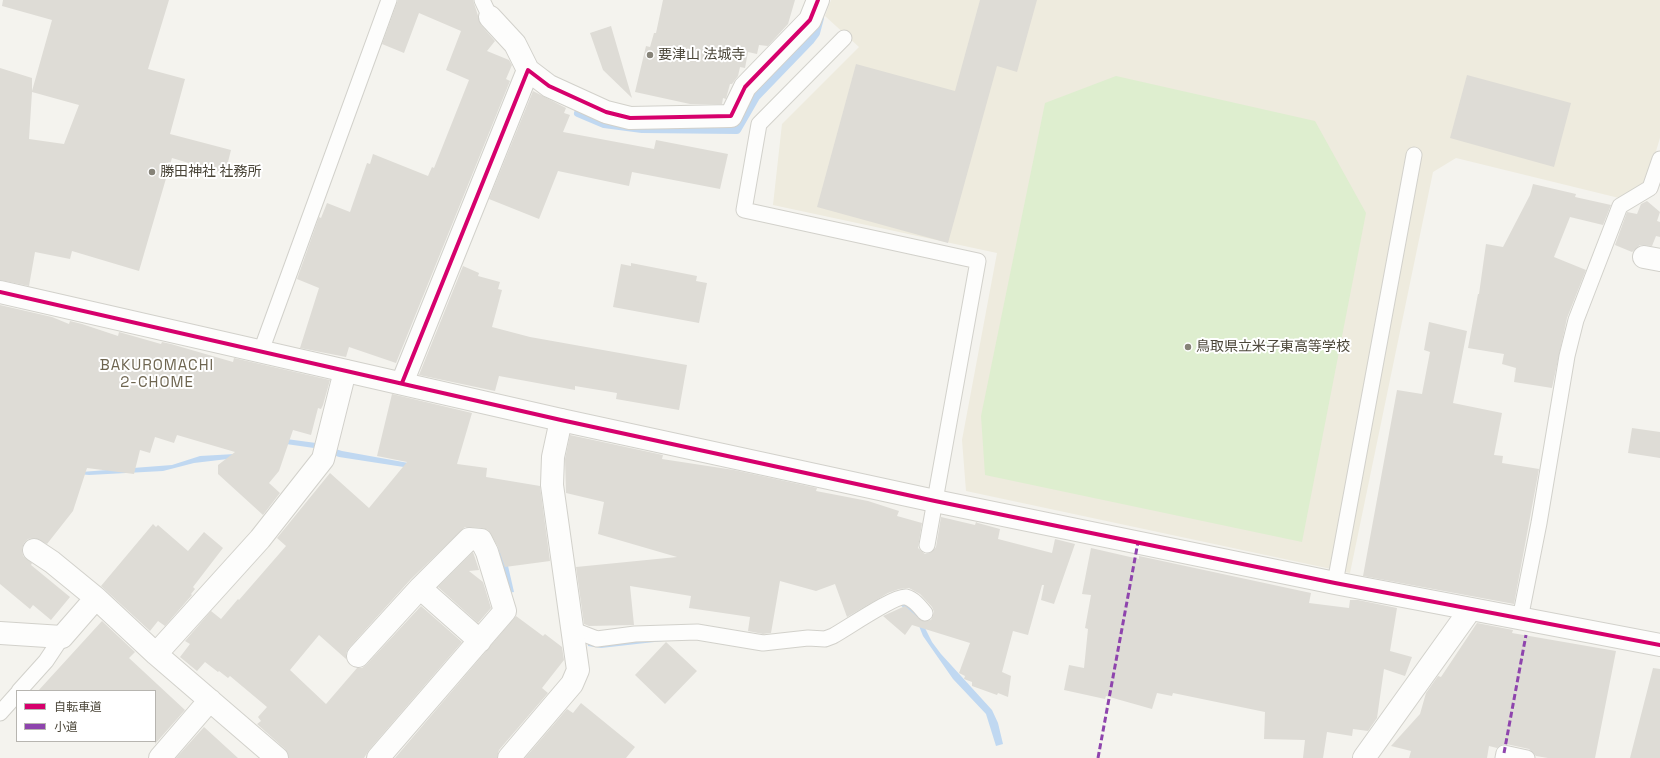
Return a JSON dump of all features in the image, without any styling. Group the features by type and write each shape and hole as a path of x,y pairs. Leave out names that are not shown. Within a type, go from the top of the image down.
{"street":[{"path":"486,8 515,44 528,70 549,86 606,112 630,118 731,116 745,87 810,20 818,0"},
{"path":"402,383 528,70"},
{"path":"0,292 561,420 936,502 1470,610 1660,645"},
{"path":"156,654 260,539 323,459 344,371"},
{"path":"509,758 576,676 578,661 571,629 552,485 553,457 561,420"},
{"path":"358,656 420,588 469,539 481,540 487,552 505,611 378,758"},
{"path":"34,550 52,562 96,598 156,654 277,758"},
{"path":"420,588 480,641"},
{"path":"0,633 62,637 96,598"},
{"path":"1364,758 1470,610"},
{"path":"160,758 210,700"}],"lane":[{"path":"261,351 389,0"},
{"path":"844,38 759,124 744,210 978,261 936,502 927,545"},
{"path":"1335,583 1414,154"},
{"path":"1520,619 1539,523 1567,356 1576,320 1620,206 1650,188 1660,159"},
{"path":"571,629 597,639 635,634 697,632 763,643 808,638 825,639 833,636 890,601 904,596 912,598 925,613"},
{"path":"21,690 46,661 62,637"},
{"path":"0,713 16,695"},
{"path":"1503,758 1504,753 1527,758"}],"shaded area":[{"name":"鳥取県立米子東高等学校","path":"831,0 1660,0 1660,138 1646,184 1619,198 1456,158 1433,172 1350,573 966,491 962,440 997,253 773,205 782,124 859,47 825,16"}],"green space":[{"path":"1116,76 1315,121 1366,213 1302,542 985,475 981,416 1045,103"}],"water":[{"path":"279,438 316,443 342,451 414,464 449,474 339,457 314,448 279,443 236,458 194,463 163,471 89,475 68,473 172,465 200,456 235,454"},
{"path":"503,544 514,592 508,593 498,546"},
{"path":"904,601 917,612 932,642 941,654 992,710 998,723 1003,744 996,746 986,714 953,679 923,636 915,616 900,605 834,642 822,645 784,645 755,649 695,639 681,639 601,648 588,646 588,641 605,645 639,639 682,635 699,636 761,646 805,640 826,641 895,604"}],"building":[{"path":"3,0 169,0 148,69 185,79 170,134 231,150 225,174 172,158 139,271 72,251 70,259 35,252 29,286 0,280 0,68 32,78 32,91 52,20 2,6","holes":["32,92 79,105 64,144 29,139"]},
{"path":"398,0 473,0 481,25 495,41 487,51 509,60 512,65 506,79 510,81 396,363 349,347 346,357 300,348 319,288 297,279 319,217 321,218 327,203 350,212 367,163 370,164 373,154 428,176 432,167 434,168 469,80 446,70 461,31 419,13 404,53 382,44"},
{"path":"663,0 795,0 788,24 768,46 759,45 757,54 748,52 745,68 740,67 738,76 732,84 730,84 726,99 723,98 722,104 690,104 635,92 646,46 650,47 654,33 656,33"},
{"path":"980,0 1037,0 1017,72 997,66 948,243 817,207 856,64 955,91"},
{"path":"611,26 632,98 603,70 590,33"},
{"path":"1467,75 1571,103 1554,167 1450,138"},
{"path":"533,91 566,108 564,113 570,115 563,132 654,149 656,140 728,154 720,189 632,172 629,186 558,171 539,219 489,199"},
{"path":"1533,184 1576,194 1575,197 1611,205 1603,225 1570,217 1554,257 1586,270 1567,318 1552,388 1514,382 1516,368 1502,364 1504,354 1468,348 1479,294 1486,244 1503,247 1530,195"},
{"path":"1647,201 1660,212 1657,221 1660,222 1660,237 1656,236 1652,246 1640,245 1632,252 1615,245 1627,212 1637,214 1641,204"},
{"path":"631,263 697,276 696,281 707,283 699,323 613,307 621,264 631,266"},
{"path":"463,266 479,273 478,276 500,282 498,289 502,290 492,327 530,337 687,365 679,410 616,399 617,393 575,386 575,390 499,376 495,391 419,375"},
{"path":"0,305 52,317 69,324 70,321 82,324 118,336 119,332 161,344 162,342 171,344 233,362 234,358 330,380 323,405 321,409 318,408 311,435 293,430 279,471 269,483 280,493 263,515 218,474 218,465 235,452 177,435 174,443 155,437 150,453 140,450 134,474 87,468 73,511 47,544 34,538 28,539 24,543 22,549 23,556 32,563 31,565 70,597 51,620 33,605 30,609 0,584"},
{"path":"1429,322 1467,331 1453,403 1502,413 1494,455 1503,456 1502,463 1539,469 1514,604 1363,576 1397,390 1422,394 1430,352 1424,350"},
{"path":"392,394 472,413 457,464 487,468 486,477 540,486 550,561 505,567 498,547 488,530 482,528 465,527 411,579 349,648 346,653 346,659 319,635 290,670 326,704 357,668 362,668 367,664 421,606 462,642 369,750 364,758 289,758 285,749 257,724 261,721 258,717 267,707 230,676 228,678 205,662 197,671 180,657 190,644 185,641 211,611 221,619 286,546 277,538 330,473 369,508 407,462 377,456"},
{"path":"1632,428 1660,432 1660,458 1628,453"},
{"path":"570,435 663,455 662,459 734,470 817,488 816,491 868,501 899,511 897,516 922,523 918,548 925,554 930,553 936,547 941,517 975,525 976,522 1000,529 998,539 1052,553 1055,539 1075,544 1054,604 1041,600 1044,585 1042,585 1028,635 1013,631 1002,672 1011,676 1008,697 998,693 997,695 972,686 972,682 964,679 965,676 959,673 970,643 912,625 905,635 883,616 905,606 922,621 931,620 934,612 932,607 920,594 909,588 899,589 888,593 847,617 835,584 816,591 780,581 771,633 763,634 748,631 750,617 689,608 691,596 630,586 634,625 589,626 584,624 576,567 677,557 598,534 604,502 566,493 565,459"},
{"path":"153,524 156,527 158,525 188,551 204,532 223,548 193,587 195,589 191,594 192,595 165,626 158,621 150,631 101,586"},
{"path":"1091,548 1139,559 1139,556 1311,593 1309,603 1349,608 1350,600 1358,600 1397,608 1390,651 1412,657 1405,676 1384,669 1377,718 1368,731 1353,729 1352,736 1327,732 1323,758 1303,758 1305,740 1264,739 1265,712 1173,693 1172,696 1157,693 1152,709 1106,696 1105,699 1064,690 1069,665 1084,668 1088,629 1085,628 1091,595 1082,594"},
{"path":"473,552 479,570 469,571 483,582 491,608 478,623 438,587"},
{"path":"516,616 543,636 545,634 562,647 564,660 542,688 548,693 499,750 497,758 395,758"},
{"path":"102,621 135,652 129,658 185,710 155,744 156,690 39,690"},
{"path":"1477,623 1513,630 1512,633 1616,651 1595,758 1548,758 1536,756 1529,749 1506,744 1497,748 1489,746 1487,758 1409,758 1411,751 1391,746 1420,714 1426,693 1438,676 1441,677"},
{"path":"666,642 697,671 665,704 635,675"},
{"path":"1653,668 1660,669 1660,758 1630,758"},
{"path":"581,703 635,747 626,758 525,758 567,709 573,713"},
{"path":"204,727 238,758 176,758"}],"waterway":[{"path":"578,113 604,124 642,129 737,130 756,97 816,33 820,18"}],"marked path":[{"path":"1098,758 1138,542"},
{"path":"1504,753 1526,635"}],"cycle path":[{"path":"402,383 528,70 549,86 606,112 630,118 731,116 745,87 810,20 818,0"},
{"path":"0,292 561,420 935,501 1335,583 1660,645"}],"place":[{"name":"要津山 法城寺","path":"650,55"},
{"name":"勝田神社 社務所","path":"152,172"},
{"name":"鳥取県立米子東高等学校","path":"1188,347"}],"district":[{"name":"BAKUROMACHI 2-CHOME","path":"157,374"}]}
